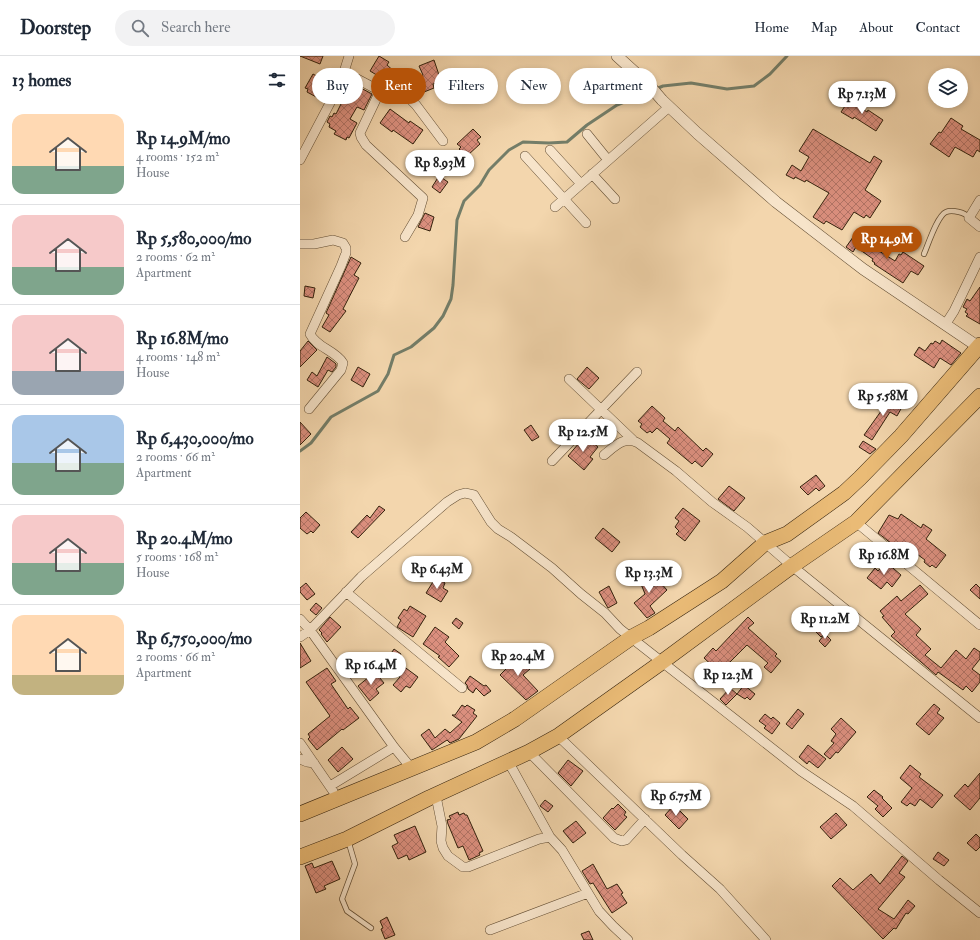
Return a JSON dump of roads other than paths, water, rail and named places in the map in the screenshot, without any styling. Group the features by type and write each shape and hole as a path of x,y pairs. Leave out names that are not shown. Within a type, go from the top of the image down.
{"highway":[{"path":"300,814 334,793 412,769 476,742 515,719 632,637 649,628 722,581 765,543 787,534 844,493 901,436 979,347"},
{"path":"300,857 347,838 529,752 558,736 662,662 792,566 856,522 980,396"}],"street":[{"path":"345,68 349,56"},
{"path":"617,56 649,85 665,104 776,202 863,269 979,347"},
{"path":"300,160 329,104"},
{"path":"374,104 360,133 361,137 366,145 423,198 418,215 405,237"},
{"path":"415,104 443,141"},
{"path":"555,207 608,160 665,104"},
{"path":"587,134 608,160"},
{"path":"550,150 581,184"},
{"path":"524,156 586,224"},
{"path":"592,174 616,199"},
{"path":"980,200 969,218 980,227"},
{"path":"300,244 314,244 333,240 343,243 346,248 346,253 341,266 310,334 314,340 340,358 343,363 341,370 309,409"},
{"path":"945,325 980,257"},
{"path":"552,461 637,372"},
{"path":"569,379 633,440 676,471 712,502 747,527 792,566 980,718"},
{"path":"604,455 619,443 626,440 633,440"},
{"path":"300,637 310,630 361,577 447,502 458,495 465,493 474,495 491,522 498,529 511,536 552,568 580,594 605,613 620,629 801,771 853,806 938,880 980,913"},
{"path":"856,522 980,625"},
{"path":"346,592 462,688"},
{"path":"300,619 310,630 394,747 412,769"},
{"path":"558,736 646,818 682,856 720,889 766,940"},
{"path":"300,743 334,793 394,747"},
{"path":"529,752 614,838 622,841 626,840 646,818"},
{"path":"300,759 314,763"},
{"path":"508,761 550,837 562,850 599,911 628,940"},
{"path":"436,796 442,826 441,841 443,848 448,856 463,867 468,867 539,839 550,837"},
{"path":"490,930 588,894"}],"lane":[{"path":"924,254 941,216 946,212 955,210 965,213 969,218"},
{"path":"347,838 355,864 342,899 347,911 371,928"}],"waterway":[{"path":"300,451 311,443 331,417 378,391 388,374 394,355 411,347 434,328 443,316 451,299 457,220 464,201 480,185 489,170 509,150 523,142 567,142 587,125 617,105 663,86 691,83 727,89 754,86 770,74 787,56"}]}
